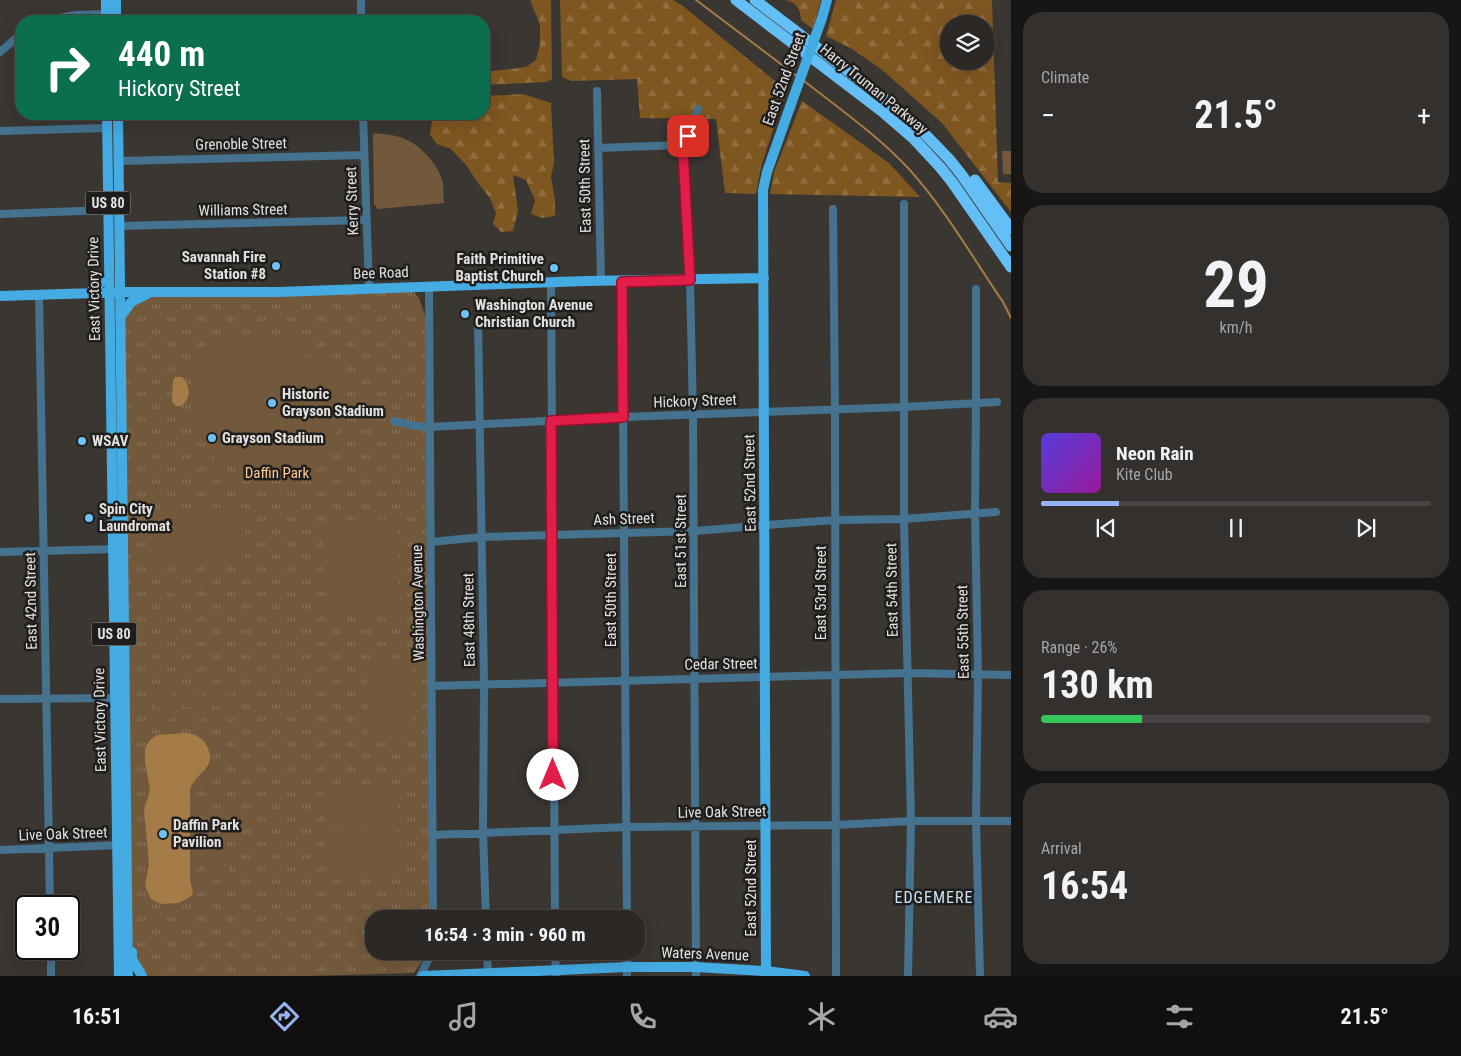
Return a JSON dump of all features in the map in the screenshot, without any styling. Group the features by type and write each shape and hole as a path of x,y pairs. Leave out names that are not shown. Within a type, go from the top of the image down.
{"highway":[{"name":"Harry Truman Parkway","path":"736,0 878,108 913,138 940,166 1011,267"},
{"name":"Harry Truman Parkway","path":"755,0 874,90 921,130 949,159 1011,246"},
{"path":"874,90 926,124 952,150 1011,229"},
{"path":"983,226 1011,274"}],"main road":[{"path":"106,0 106,15"},
{"path":"116,0 116,15"},
{"name":"East 52nd Street","path":"766,974 766,525 763,190 767,172 827,0"},
{"name":"East Victory Drive","path":"107,120 109,275 120,317 112,550 115,698 127,915 128,976"},
{"name":"East Victory Drive","path":"118,120 119,226 115,292 117,434 124,549 125,714 119,976"},
{"path":"89,293 109,275"},
{"name":"Bee Road","path":"0,296 115,292 279,292 551,282 764,278"},
{"path":"120,317 131,302 150,292"},
{"path":"115,698 120,701 122,711 125,714"},
{"path":"127,915 130,927 132,959 142,976"},
{"name":"Waters Avenue","path":"422,976 696,971 805,976"}],"street":[{"path":"361,0 361,15"},
{"path":"1,49 15,38"},
{"name":"East 50th Street","path":"597,91 601,281"},
{"name":"East 51st Street","path":"696,971 693,415 690,280 683,150 698,109"},
{"name":"Kerry Street","path":"363,120 369,288"},
{"path":"0,131 107,128"},
{"path":"598,148 680,145 683,150"},
{"name":"Grenoble Street","path":"118,161 364,155"},
{"name":"East 54th Street","path":"904,204 904,519 911,822 908,976"},
{"path":"0,214 108,210"},
{"name":"East 53rd Street","path":"833,210 836,410 836,976"},
{"name":"Williams Street","path":"119,226 367,220"},
{"path":"551,282 555,910"},
{"name":"East 50th Street","path":"622,282 626,910"},
{"name":"Washington Avenue","path":"429,286 433,910"},
{"name":"East 55th Street","path":"976,289 975,512 978,675 976,822 980,976"},
{"name":"East 42nd Street","path":"39,294 50,895"},
{"name":"East 48th Street","path":"478,320 484,684 483,832 486,910"},
{"name":"Hickory Street","path":"394,420 415,426 430,427 623,417 836,410 998,402"},
{"name":"Ash Street","path":"431,542 481,537 694,531 835,520 904,519 975,512 996,512"},
{"path":"0,552 124,549"},
{"name":"Cedar Street","path":"432,686 908,673 1011,675"},
{"path":"0,700 115,698"},
{"name":"Live Oak Street","path":"434,835 626,827 1011,821"},
{"name":"Live Oak Street","path":"0,850 122,845"},
{"path":"51,960 51,976"},
{"path":"422,976 428,960"},
{"path":"487,960 488,974"},
{"path":"556,960 556,973"}],"green space":[{"path":"530,0 551,0 552,79 547,82 490,85 490,71 526,67 536,60 540,44 540,25"},
{"path":"560,0 673,0 683,6 786,90 761,167 756,194 725,193 716,119 640,118 637,79 571,81 562,77"},
{"path":"785,0 821,0 813,29 801,20 799,9 795,4"},
{"path":"836,0 992,0 992,15 940,15 940,70 994,70 998,182 1011,183 1011,212 942,123 881,69 852,49 826,36"},
{"path":"523,94 551,103 554,163 551,177 555,200 555,216 542,218 531,214 535,200 526,180 513,175 518,211 513,231 501,232 493,224 496,213 490,198 466,165 451,149 437,144 430,135 432,120 490,120 490,96"},
{"path":"802,101 889,163 920,197 770,194 774,172"},
{"path":"373,133 403,138 423,152 433,163 440,175 444,203 378,209 374,204"},
{"path":"1002,151 1011,151 1011,174 1003,174"},
{"name":"Daffin Park","path":"413,291 419,298 426,318 431,910 365,910 365,960 423,960 414,973 305,976 144,976 133,953 130,906 125,318 136,300 160,294"},
{"name":"Historic Grayson Stadium","path":"228,338 299,340 300,354 323,360 341,378 345,389 346,401 341,425 325,444 311,450 310,460 217,462 197,425 196,370"},
{"path":"245,508 245,564 150,565 149,509"},
{"path":"396,519 398,563 324,566 323,521"},
{"path":"398,565 400,609 326,611 324,567"},
{"path":"171,583 190,583 190,595 171,594"},
{"path":"368,663 412,663 413,737 369,737"},
{"path":"184,686 203,686 203,695 184,695"},
{"path":"213,686 233,686 233,695 213,695"},
{"path":"154,687 173,687 174,696 154,696"},
{"path":"184,698 203,698 203,707 184,707"},
{"path":"214,698 233,698 233,707 214,707"},
{"path":"154,699 174,699 174,707 154,708"},
{"path":"154,710 174,710 174,719 155,719"},
{"path":"184,710 203,710 203,719 184,719"},
{"path":"214,710 233,710 233,719 214,719"},
{"path":"398,784 400,829 326,831 324,787"},
{"path":"399,830 401,874 327,877 325,832"},
{"path":"205,845 228,845 229,877 205,877"}],"shaded area":[{"path":"175,377 182,377 187,384 189,392 187,400 181,406 176,406 172,402 173,381"},
{"path":"185,733 196,736 205,743 210,758 209,764 190,790 190,880 193,893 190,897 179,903 161,904 151,899 145,886 149,864 144,809 150,790 145,762 145,748 150,740 157,735"}],"waterway":[{"path":"696,0 798,77"},
{"path":"804,81 872,134 909,169 935,200 1003,302 1011,318"}],"place":[{"name":"Savannah Fire Station #8","path":"276,266"},
{"name":"Faith Primitive Baptist Church","path":"554,268"},
{"name":"Washington Avenue Christian Church","path":"465,314"},
{"name":"Historic Grayson Stadium","path":"272,403"},
{"name":"Grayson Stadium","path":"212,438"},
{"name":"WSAV","path":"82,441"},
{"name":"Spin City Laundromat","path":"89,518"},
{"name":"Daffin Park Pavilion","path":"163,834"}],"district":[{"name":"EDGEMERE","path":"934,897"}],"route":[{"path":"553,775 551,421 623,417 622,282 690,280 683,150 688,136"}]}
